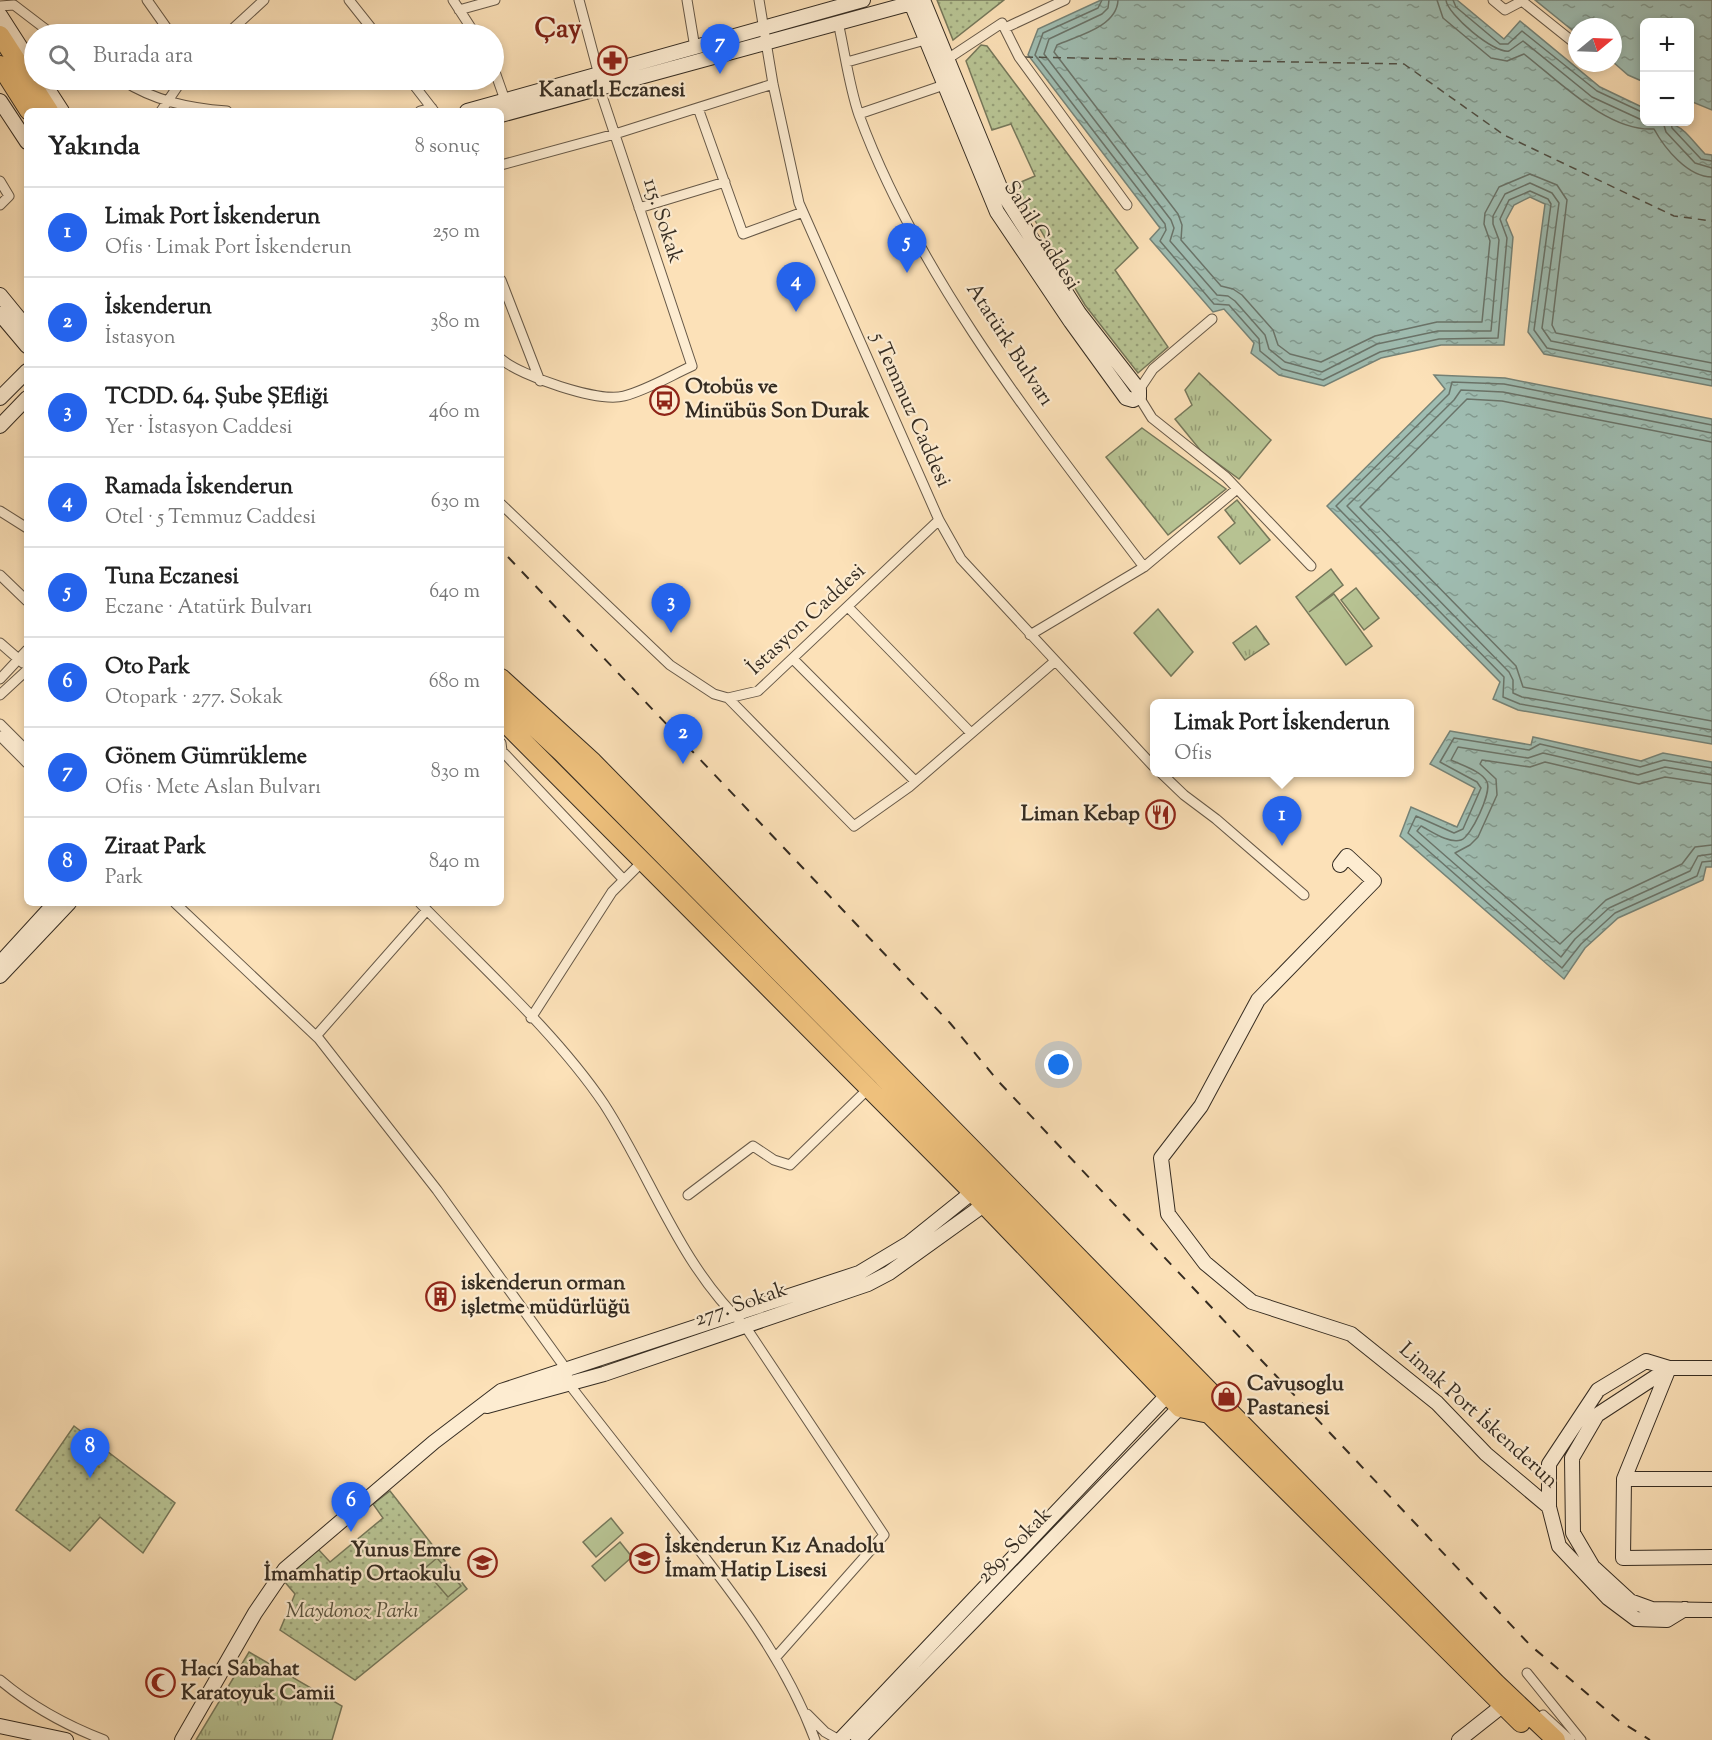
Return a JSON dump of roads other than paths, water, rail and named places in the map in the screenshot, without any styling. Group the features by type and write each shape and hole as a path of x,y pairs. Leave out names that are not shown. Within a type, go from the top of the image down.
{"highway":[{"path":"0,35 24,72"},
{"path":"0,65 27,108"},
{"path":"35,90 47,108"},
{"path":"504,681 593,762 1183,1392 1556,1740"},
{"path":"504,699 562,753 985,1194 1183,1392 1375,1569 1502,1706 1540,1740"},
{"path":"504,728 643,861 867,1090 985,1194"}],"street":[{"path":"147,0 164,24"},
{"path":"238,24 264,0"},
{"path":"349,0 368,24"},
{"path":"453,0 468,24"},
{"path":"459,10 495,0"},
{"name":"115. Sokak","path":"540,381 588,393 622,397 692,366 615,135 579,0"},
{"path":"687,0 695,48"},
{"name":"5 Temmuz Caddesi","path":"759,0 773,84 802,212 939,520 961,559 1054,662 1150,762"},
{"path":"478,108 599,81 765,35 839,3 863,0"},
{"path":"1005,28 1065,0"},
{"path":"1493,0 1505,10 1522,1 1568,38"},
{"path":"504,114 695,48 838,22 918,1"},
{"name":"Sahil Caddesi","path":"918,1 944,85 997,212 1071,322 1126,398 1134,400 1139,394"},
{"name":"Atatürk Bulvarı","path":"839,3 838,22 859,114 892,191 933,268 1033,420 1144,567"},
{"path":"0,6 14,5 39,24"},
{"path":"0,15 24,52"},
{"path":"946,60 1002,23 1019,57 1127,205"},
{"path":"847,62 931,38"},
{"name":"Sahil Caddesi","path":"931,38 946,60 1002,192 1079,313 1139,394 1152,418 1226,477 1311,566"},
{"path":"504,164 615,135 773,84"},
{"path":"859,114 944,85"},
{"path":"48,90 60,108"},
{"path":"138,90 163,107 179,108"},
{"path":"163,107 175,90"},
{"path":"418,90 432,108"},
{"path":"502,90 506,100"},
{"path":"0,101 24,137"},
{"path":"698,108 743,234 802,212"},
{"path":"0,181 9,196 0,205"},
{"path":"639,208 725,182"},
{"path":"504,288 540,381"},
{"path":"0,295 24,324"},
{"path":"0,314 24,342"},
{"path":"1139,394 1153,369 1212,319"},
{"path":"504,361 540,381"},
{"path":"0,398 24,374"},
{"path":"0,426 24,401"},
{"path":"1030,635 1144,567 1237,489"},
{"path":"504,507 670,665 714,694 728,698 854,826 915,781 1054,662"},
{"path":"0,511 24,526"},
{"name":"İstasyon Caddesi","path":"728,698 758,691 939,520"},
{"path":"0,575 24,598"},
{"path":"848,607 970,734"},
{"path":"0,643 24,663"},
{"path":"0,679 24,653"},
{"path":"794,659 915,781"},
{"path":"0,695 24,673"},
{"path":"0,724 24,748"},
{"path":"0,736 24,760"},
{"path":"504,752 624,880"},
{"path":"1166,777 1304,895"},
{"name":"Limak Port İskenderun","path":"1340,865 1347,856 1374,881 1258,1000 1201,1106 1161,1158 1168,1214 1205,1263 1252,1302 1351,1334 1437,1403 1486,1454 1549,1507"},
{"path":"531,1018 612,892 643,861"},
{"path":"0,963 52,906"},
{"path":"0,976 66,906"},
{"path":"178,906 316,1036 437,1190 566,1369 569,1384 729,1588 776,1657 805,1712 815,1740"},
{"path":"316,1036 423,907 570,1058 604,1106 678,1241 732,1314 745,1326 884,1535 776,1657"},
{"path":"688,1194 753,1146 774,1160 790,1164 867,1090"},
{"name":"277. Sokak","path":"182,1740 255,1613 285,1569 434,1442 501,1391 859,1273 985,1194"},
{"name":"277. Sokak","path":"477,1409 569,1384 868,1284 889,1273 985,1194"},
{"name":"Limak Port İskenderun","path":"1685,1610 1667,1620 1636,1619 1608,1598 1558,1546 1549,1507 1549,1464 1598,1390 1646,1361 1669,1368 1712,1368"},
{"path":"1669,1368 1624,1479 1623,1558 1712,1557"},
{"name":"Limak Port İskenderun","path":"1669,1368 1597,1415 1577,1449 1572,1458 1573,1533 1593,1567 1630,1601 1652,1609 1712,1610"},
{"path":"805,1712 825,1732 840,1740 909,1676 915,1660 1183,1392"},
{"name":"289. Sokak","path":"858,1740 909,1676 924,1671 1183,1392"},
{"path":"1624,1479 1712,1479"},
{"path":"915,1660 924,1671"},
{"path":"1527,1673 1581,1740"},
{"path":"1501,1677 1570,1740"},
{"path":"0,1680 29,1705 104,1740"},
{"path":"1459,1740 1502,1706"},
{"path":"0,1726 47,1738 66,1740"}],"water":[{"path":"1101,0 1457,0 1504,39 1520,21 1568,61 1568,72 1582,72 1600,87 1640,106 1640,126 1676,126 1685,132 1705,154 1712,155 1712,386 1544,354 1528,332 1545,204 1530,197 1514,205 1506,220 1513,237 1504,345 1441,345 1381,358 1324,386 1279,375 1251,353 1254,343 1224,309 1213,312 1150,239 1160,228 1028,55 1038,29"},
{"path":"1535,0 1712,0 1712,110 1694,103 1694,18 1640,18 1640,80 1622,70 1622,18 1568,18 1568,27"},
{"path":"1434,375 1505,378 1712,419 1712,744 1518,710 1493,699 1500,682 1327,506 1445,389"},
{"path":"1450,731 1531,745 1533,737 1641,761 1663,753 1712,762 1712,867 1706,867 1703,880 1618,918 1585,948 1564,979 1400,836 1411,807 1457,827 1475,788 1430,764"}],"railway":[{"path":"508,557 950,1023 998,1081 1530,1645 1618,1720 1650,1740"}],"place":[{"name":"Kanatlı Eczanesi","path":"612,60"},
{"name":"Gönem Gümrükleme","path":"720,74"},
{"name":"Tuna Eczanesi","path":"907,273"},
{"name":"Ramada İskenderun","path":"796,312"},
{"name":"Otobüs ve Minübüs Son Durak","path":"664,400"},
{"name":"TCDD. 64. Şube ŞEfliği","path":"671,633"},
{"name":"İskenderun","path":"683,764"},
{"name":"Liman Kebap","path":"1161,815"},
{"name":"Limak Port İskenderun","path":"1282,846"},
{"name":"iskenderun orman işletme müdürlüğü","path":"440,1296"},
{"name":"Cavusoglu Pastanesi","path":"1226,1397"},
{"name":"Ziraat Park","path":"90,1478"},
{"name":"Oto Park","path":"351,1532"},
{"name":"İskenderun Kız Anadolu İmam Hatip Lisesi","path":"644,1559"},
{"name":"Yunus Emre İmamhatip Ortaokulu","path":"482,1563"},
{"name":"Hacı Sabahat Karatoyuk Camii","path":"160,1682"}],"district":[{"name":"Çay","path":"558,30"}],"park label":[{"name":"Maydonoz Parkı","path":"352,1612"}]}
